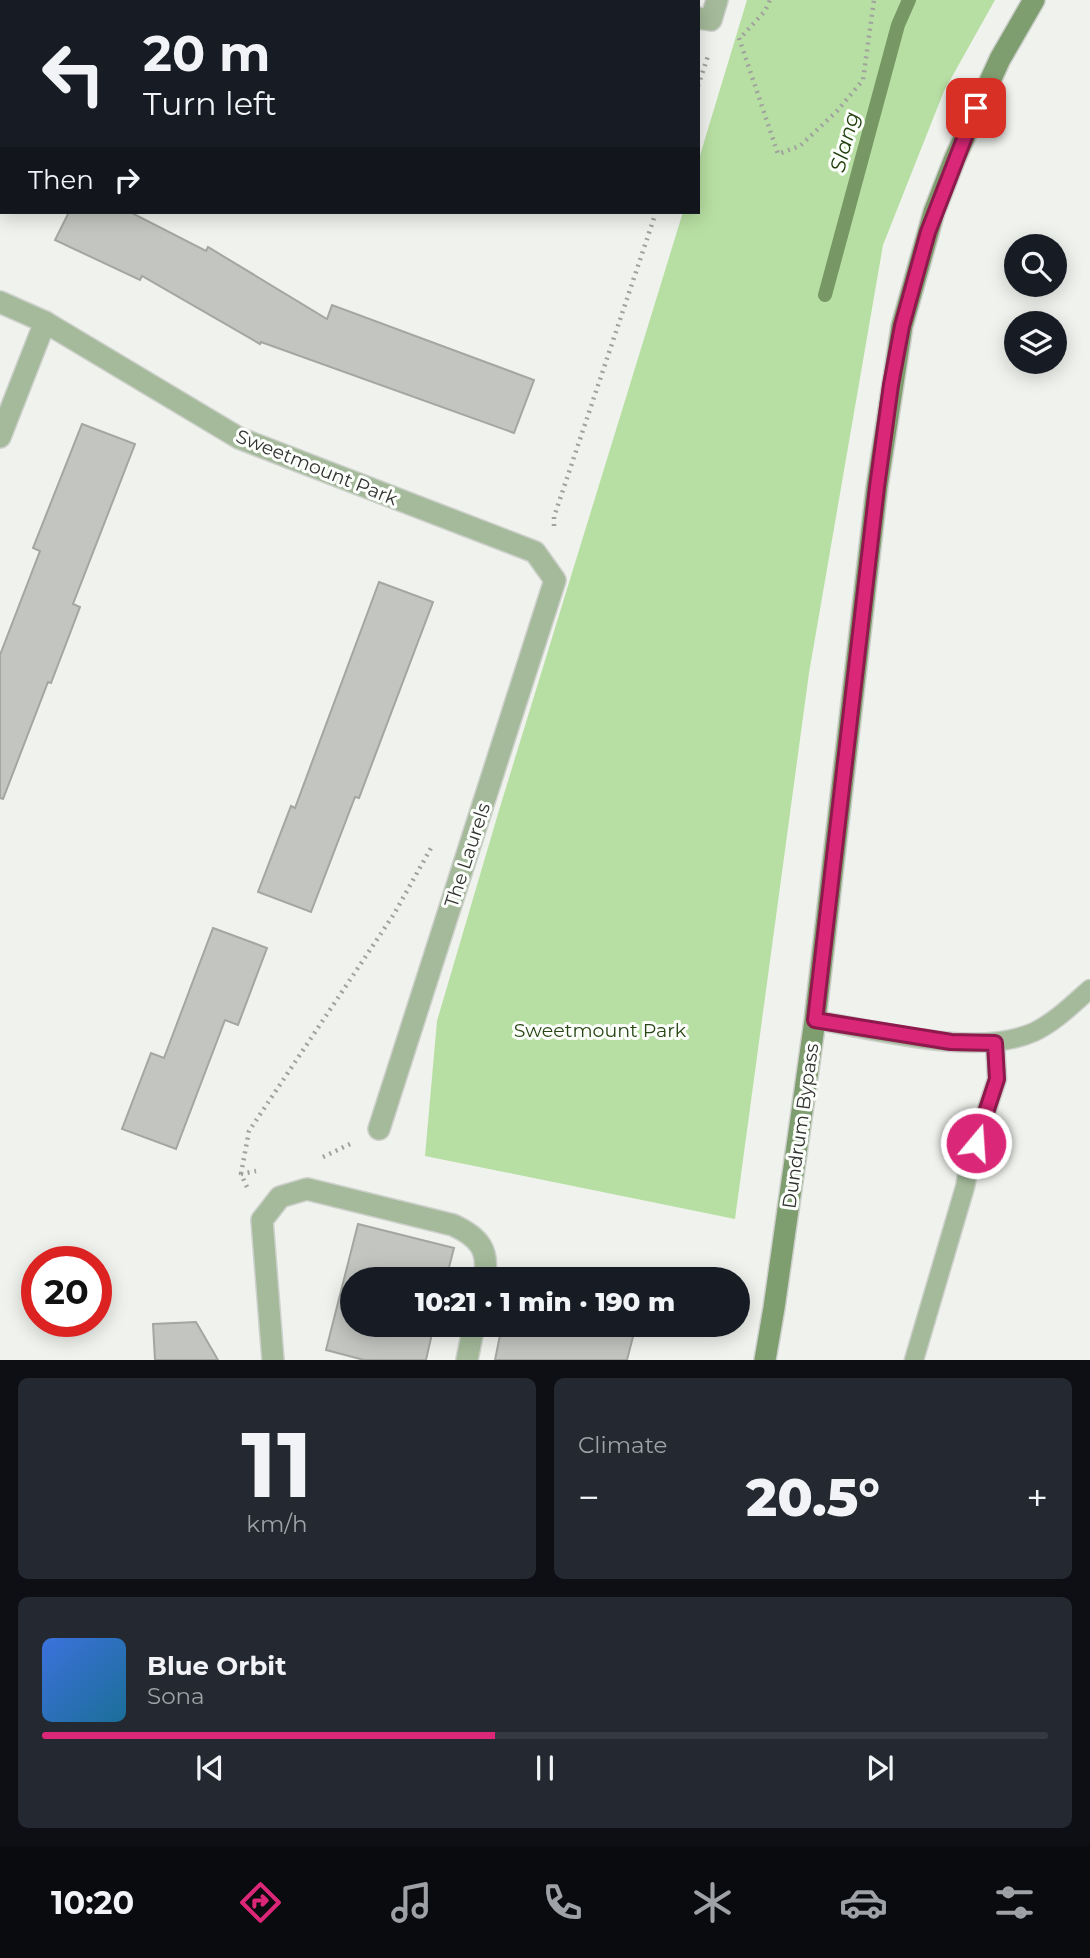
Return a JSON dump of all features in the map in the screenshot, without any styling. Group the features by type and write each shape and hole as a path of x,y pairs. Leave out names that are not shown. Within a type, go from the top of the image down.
{"main road":[{"name":"Dundrum Bypass","path":"765,1360 815,1020 877,487 902,326 934,212 955,158 999,58 1034,0"}],"street":[{"path":"700,18 710,20 717,0"},
{"name":"Sweetmount Park","path":"0,302 45,322 239,438 535,552 555,580"},
{"path":"0,437 45,322"},
{"name":"The Laurels","path":"379,1129 555,580"},
{"path":"273,1360 262,1220 280,1197 307,1189 453,1226 467,1232 484,1251 487,1267"},
{"path":"467,1360 472,1337"}],"lane":[{"path":"815,1020 951,1042 995,1043 1034,1032 1068,1010 1090,989"},
{"path":"914,1360 965,1187 970,1160 997,1079 995,1043"}],"path":[{"path":"739,38 778,154 800,146 837,111 863,80 874,0"},
{"path":"555,580 554,517 655,214"},
{"path":"241,1174 249,1131 394,914 437,838"}],"green space":[{"name":"Sweetmount Park","path":"747,0 995,0 944,91 883,245 809,673 735,1219 425,1156 437,1021 682,214 700,214 700,155"}],"building":[{"path":"68,214 134,214 206,251 208,247 327,319 332,305 534,380 514,433 261,342 260,344 142,276 140,280 55,240"},
{"path":"82,424 135,444 73,604 80,607 3,799 0,798 0,655 40,551 33,548"},
{"path":"379,582 433,602 359,798 355,797 311,912 258,892 291,806 295,808"},
{"path":"213,928 267,948 238,1025 225,1020 176,1149 122,1129 151,1053 164,1058"},
{"path":"358,1224 454,1248 449,1267 347,1267"},
{"path":"340,1295 340,1337 431,1337 426,1360 364,1360 326,1350"},
{"path":"196,1322 218,1360 155,1360 153,1324"},
{"path":"500,1337 633,1337 627,1360 495,1360"}],"waterway":[{"name":"Slang","path":"825,295 898,25 909,0"}],"route":[{"path":"976,108 934,212 916,270 891,385 815,1020 951,1042 995,1043 997,1079 976,1143"}]}
